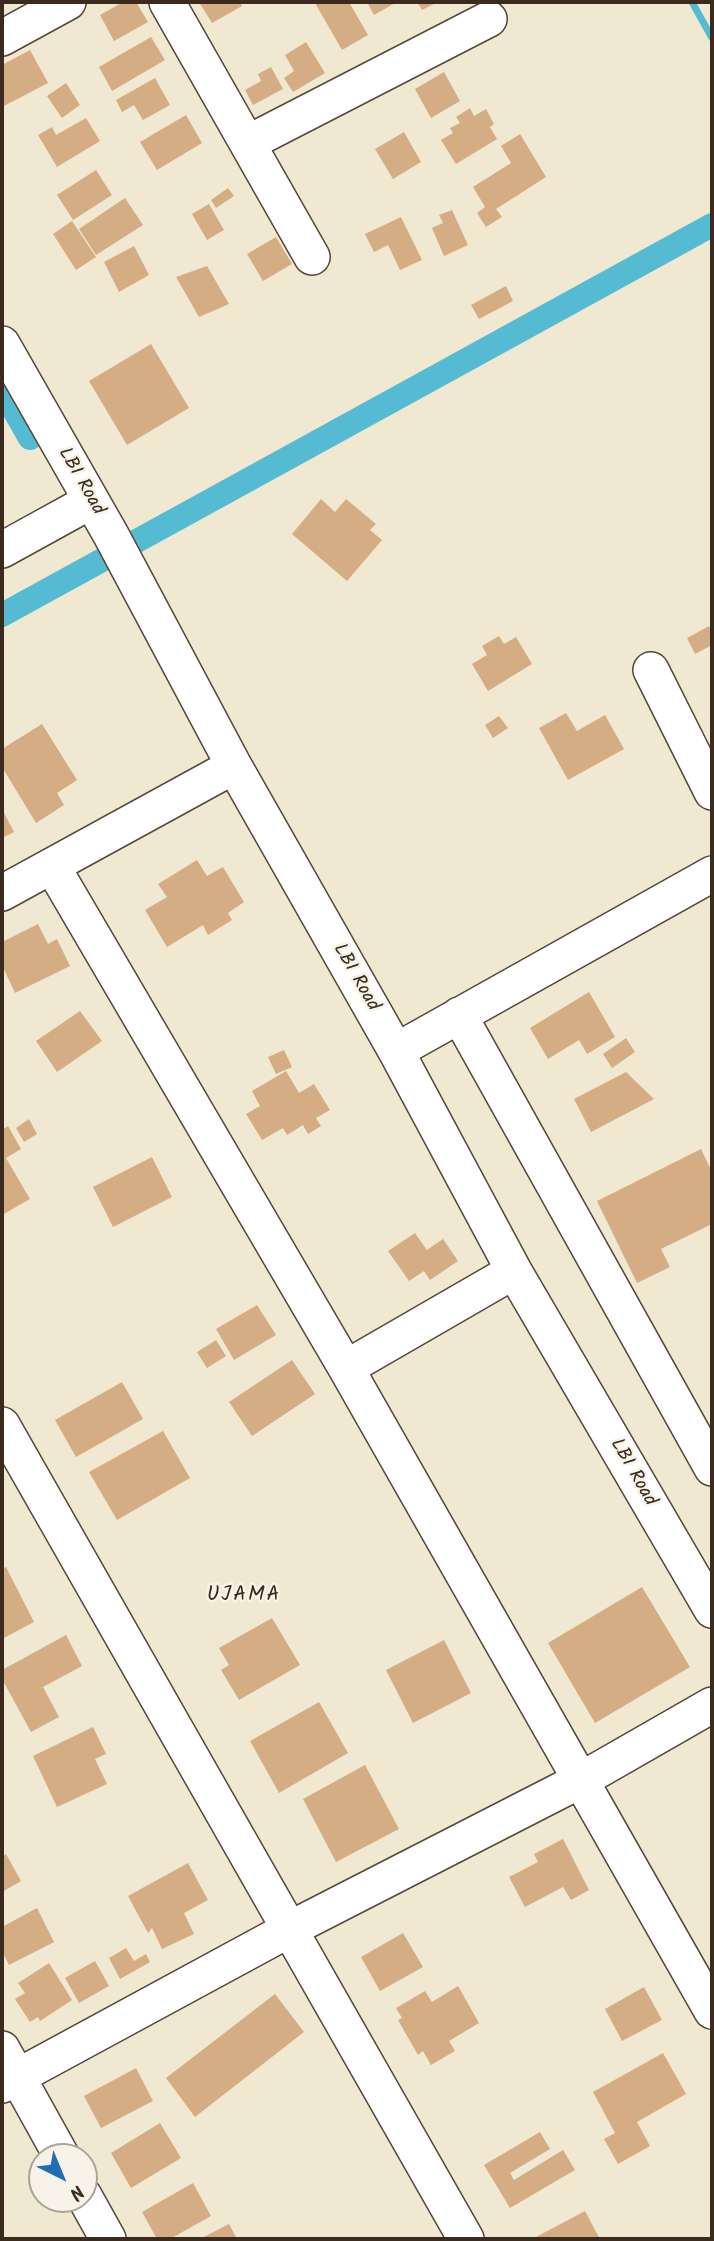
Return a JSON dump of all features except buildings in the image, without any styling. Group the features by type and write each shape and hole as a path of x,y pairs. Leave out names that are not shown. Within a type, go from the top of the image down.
{"street":[{"path":"2,38 68,2"},
{"path":"167,2 312,257"},
{"path":"247,143 488,19"},
{"name":"LBI Road","path":"2,344 111,535 234,766 396,1051 514,1271 712,1610"},
{"path":"2,550 91,501"},
{"path":"651,670 712,792"},
{"path":"2,893 234,766"},
{"path":"52,866 346,1368 712,2011"},
{"path":"396,1051 712,874"},
{"path":"459,1014 712,1468"},
{"path":"346,1368 514,1271"},
{"path":"2,1425 466,2239"},
{"path":"53,2143 7,2070 581,1780 712,1705"},
{"path":"93,2213 108,2239"}],"waterway":[{"path":"692,2 712,38"},
{"path":"2,615 712,225"},
{"path":"2,389 30,438"}],"district":[{"name":"UJAMA","path":"244,1596"}]}
